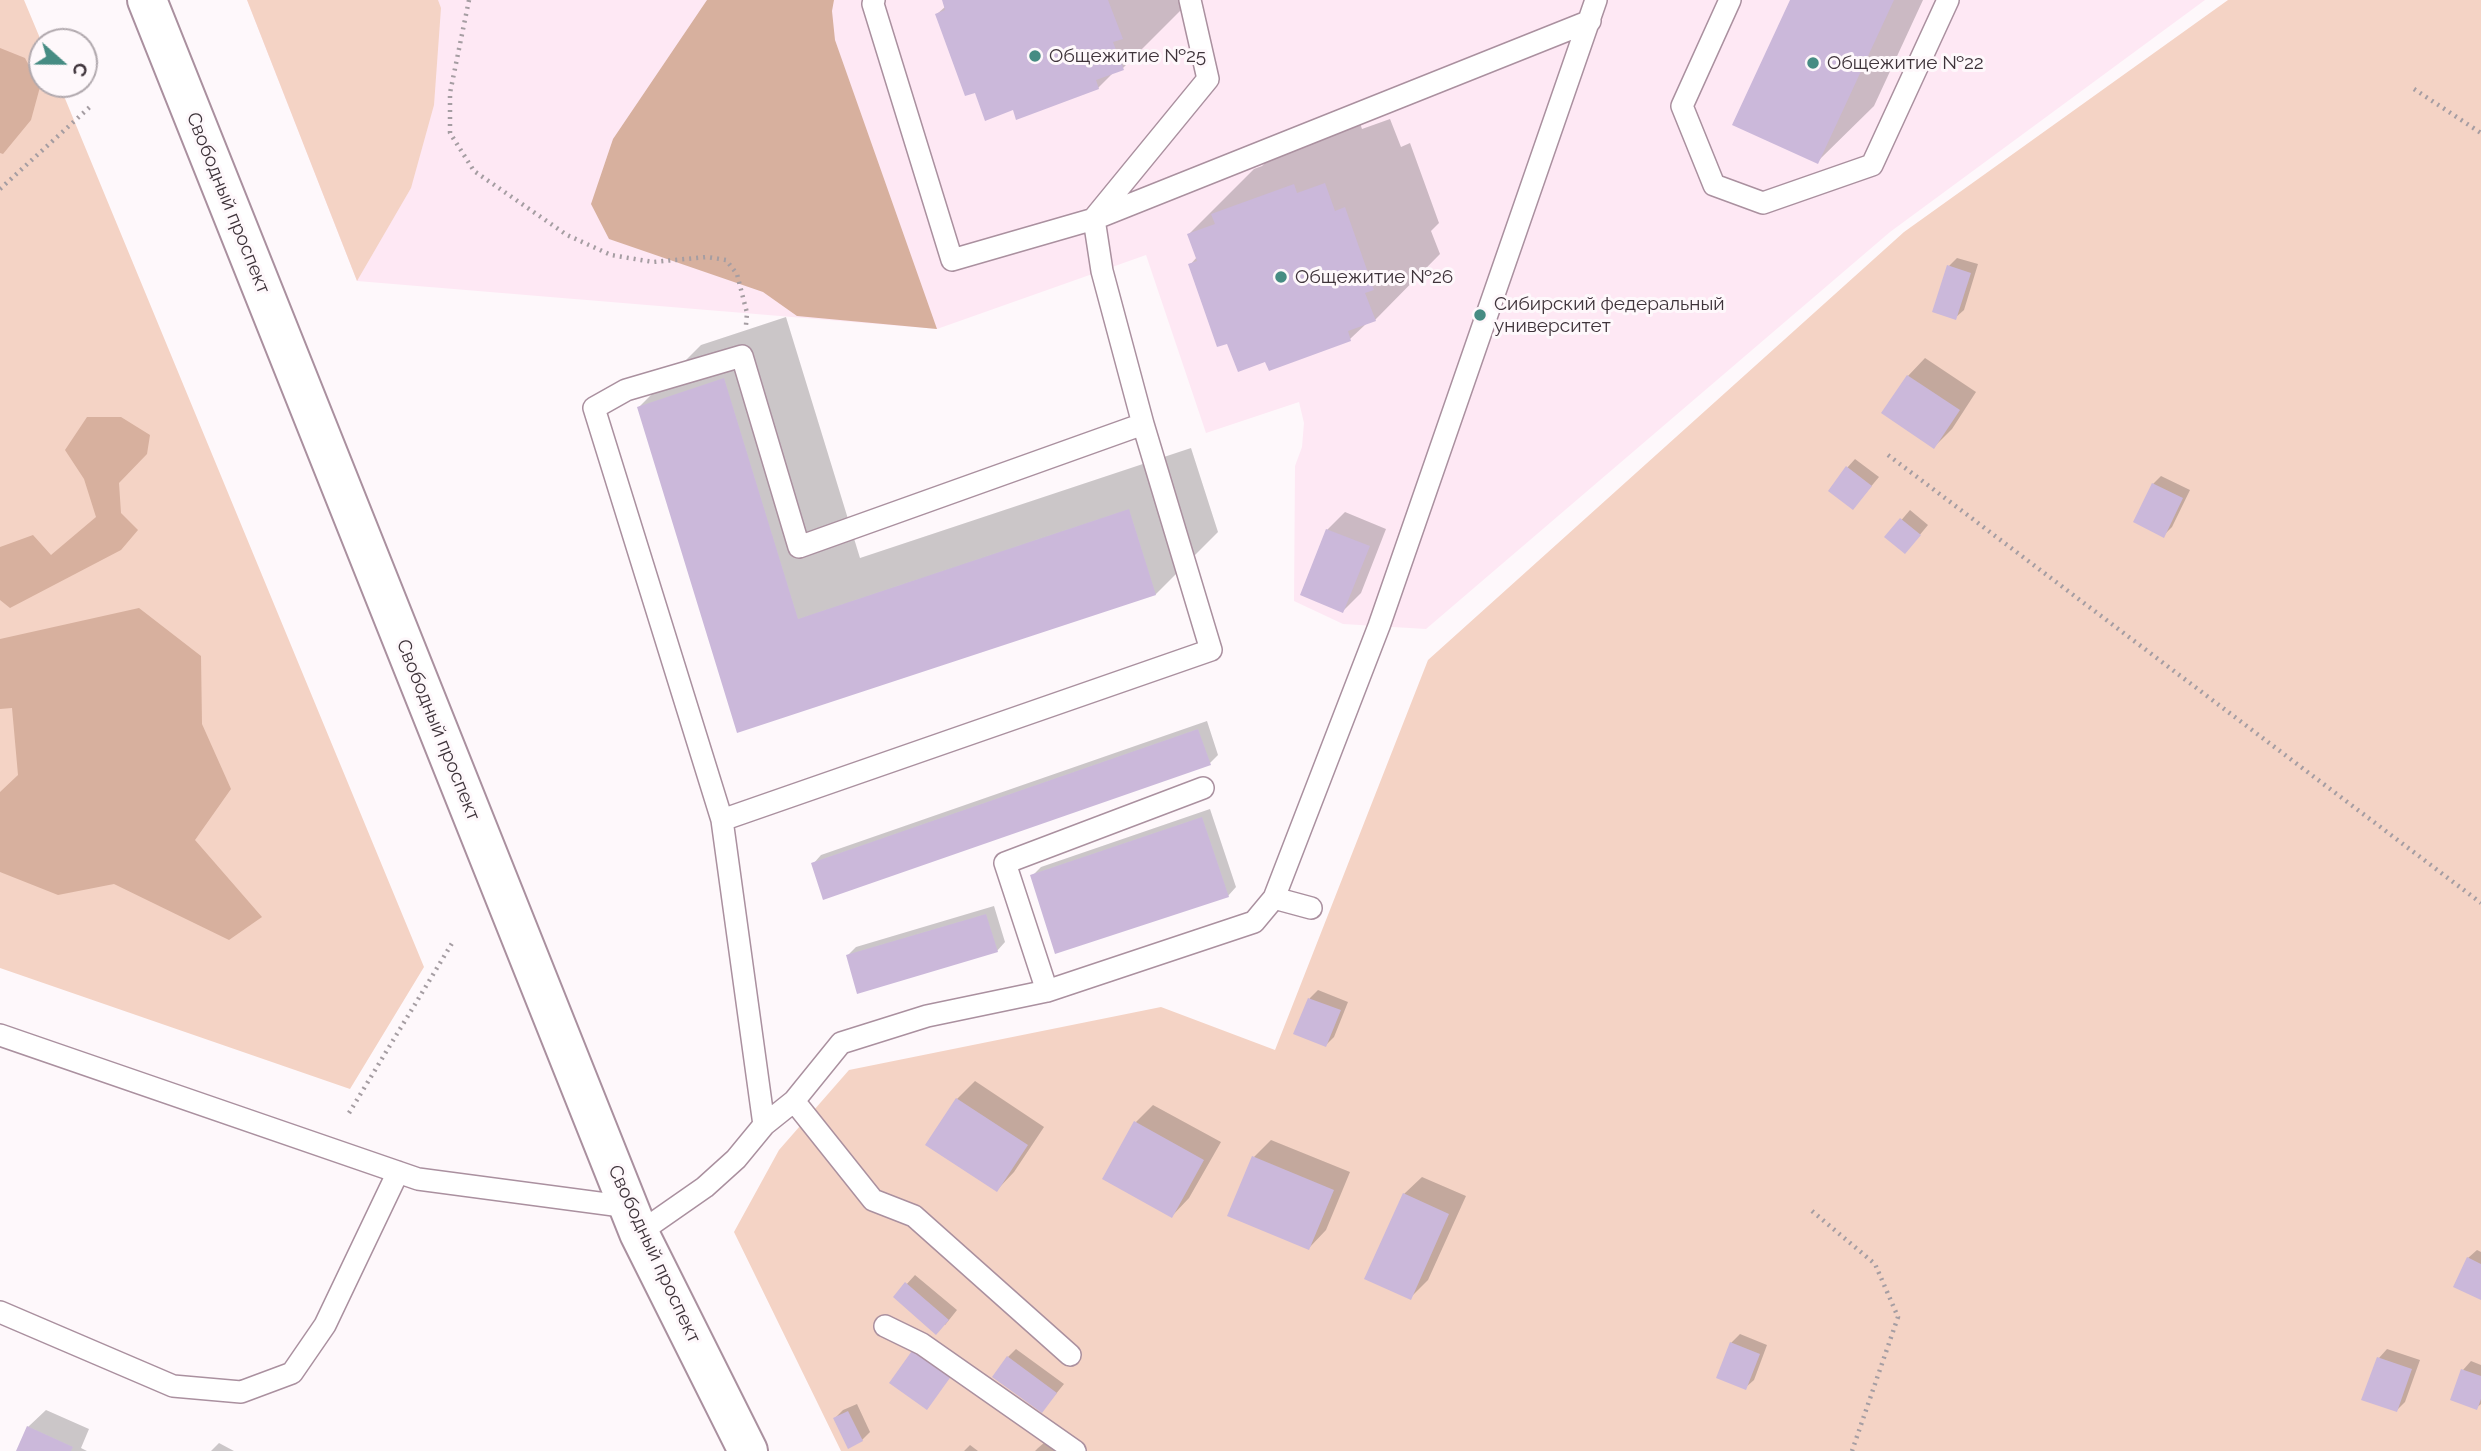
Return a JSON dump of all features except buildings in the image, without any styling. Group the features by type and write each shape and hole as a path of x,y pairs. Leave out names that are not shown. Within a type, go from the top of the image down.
{"main road":[{"name":"Свободный проспект","path":"147,0 634,1220 748,1451"}],"lane":[{"path":"874,0 873,4 952,260 1094,219 1590,21"},
{"path":"722,820 1211,650 1143,424 1102,271 1094,219 1208,79 1190,0"},
{"path":"0,1035 418,1179 634,1220 705,1187 736,1159 764,1125 794,1101 841,1043 927,1016 1047,991 1254,922 1274,898 1379,626 1596,0"},
{"path":"1730,0 1682,106 1714,185 1763,203 1872,166 1948,0"},
{"path":"764,1125 722,820 594,408 626,390 742,356 799,547 1143,424"},
{"path":"1047,991 1004,863 1203,788"},
{"path":"1274,898 1311,908"},
{"path":"794,1101 873,1200 914,1216 1070,1355"},
{"path":"0,1312 173,1386 241,1392 292,1373 325,1325 398,1172"},
{"path":"885,1326 922,1344 1075,1451"}],"path":[{"path":"470,0 450,93 450,133 474,171 567,235 611,255 653,262 707,257 726,260 737,274 747,313 742,356"},
{"path":"2414,89 2481,133"},
{"path":"0,189 92,106"},
{"path":"1888,455 2481,902"},
{"path":"349,1113 454,940"},
{"path":"1812,1211 1875,1264 1898,1317 1852,1451"}],"shaded area":[{"path":"0,0 24,0 36,28 28,28 28,98 65,98 424,967 350,1089 0,968"},
{"name":"Сибирский федеральный университет","path":"247,0 2205,0 1890,232 1426,629 1343,624 1294,601 1295,466 1302,447 1304,423 1299,402 1206,433 1146,255 937,329 357,281"},
{"path":"247,0 438,0 441,8 434,105 411,188 357,281"},
{"path":"707,0 834,0 832,11 835,40 937,329 797,316 763,292 609,239 591,204 613,139"},
{"path":"2228,0 2481,0 2481,1451 841,1451 734,1232 779,1150 849,1070 1161,1007 1275,1050 1428,660 1904,232"},
{"path":"0,48 25,58 28,64 28,98 37,98 31,120 3,154 0,153"},
{"path":"87,417 121,417 150,435 147,454 119,483 121,513 138,530 121,550 10,608 0,600 0,547 33,535 51,555 96,517 84,479 65,450"},
{"path":"139,608 201,656 202,724 231,789 195,840 262,917 229,940 114,884 58,895 0,872 0,792 18,775 12,708 0,709 0,639"}],"place":[{"name":"Общежитие №25","path":"1035,56"},
{"name":"Общежитие №22","path":"1813,63"},
{"name":"Общежитие №26","path":"1281,277"},
{"name":"Сибирский федеральный университет","path":"1480,315"}]}
